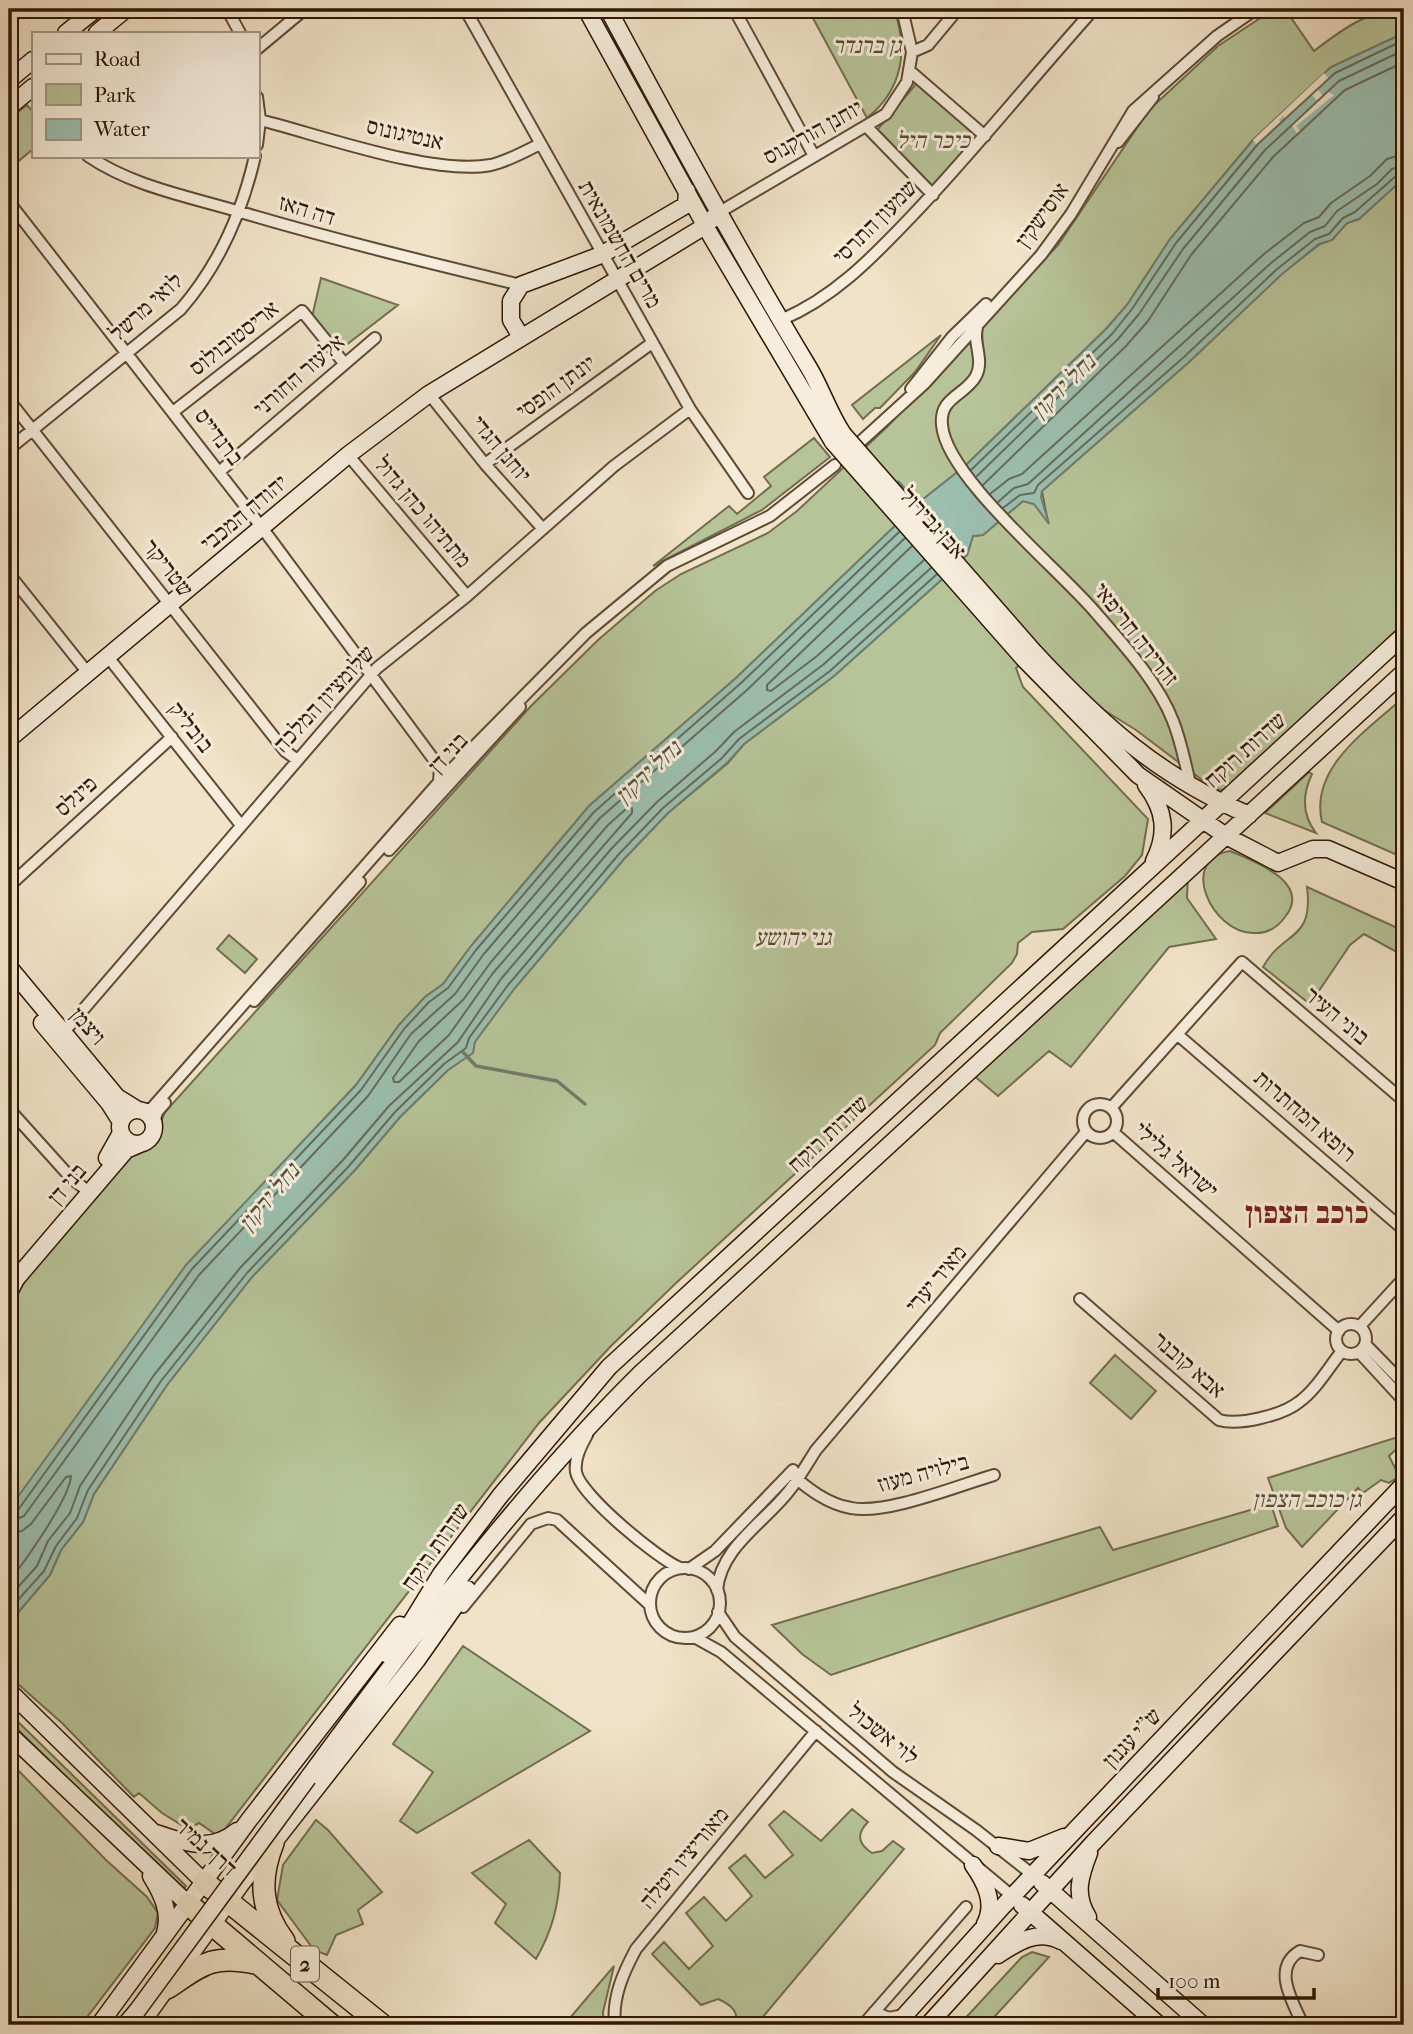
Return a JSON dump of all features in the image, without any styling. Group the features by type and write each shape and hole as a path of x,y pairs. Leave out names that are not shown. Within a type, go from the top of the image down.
{"highway":[{"path":"273,1843 264,1867 265,1905 274,1928 296,1957"},
{"name":"דרך נמיר","path":"204,1882 382,2025"},
{"name":"2","path":"188,1904 331,2025"},
{"path":"167,1988 205,1964 221,1958 260,1965"}],"main road":[{"path":"67,32 96,9"},
{"path":"98,32 126,9"},
{"name":"אבן גבירול","path":"586,9 705,226 838,438 1029,656 1138,775 1201,821 1279,863 1313,849 1328,849 1404,881"},
{"name":"אבן גבירול","path":"608,9 718,212 816,379 838,438"},
{"path":"9,107 31,94 10,77 32,61"},
{"path":"521,337 512,320 511,301 521,285 601,255 686,205 687,191"},
{"name":"יהודה המכבי","path":"9,739 348,455 429,394 705,226 718,212"},
{"name":"שדרות רוקח","path":"348,1724 441,1574 500,1496 609,1367 1404,635"},
{"name":"אבן גבירול","path":"1029,656 1115,734 1220,803 1249,815"},
{"name":"שדרות רוקח","path":"126,2025 138,2018 348,1724 560,1458 595,1419 660,1355 1404,673"},
{"path":"1138,775 1157,799 1163,820 1162,838 1151,866"},
{"name":"ויצמן","path":"9,967 12,984 109,1103 121,1128"},
{"name":"ויצמן","path":"12,984 64,1032 117,1097 145,1115"},
{"path":"127,1113 145,1115 149,1139 140,1144 129,1142 121,1128 127,1113"},
{"name":"בני דן","path":"9,1278 85,1188 116,1146 121,1128"},
{"name":"בני דן","path":"9,1293 16,1279 126,1150 140,1144"},
{"path":"138,2018 167,1988 273,1843 417,1660 560,1458"},
{"name":"ש''י עגנון","path":"896,2025 1013,1896 1404,1484"},
{"name":"ש''י עגנון","path":"929,2025 1094,1842 1404,1517"},
{"path":"99,2025 249,1820 441,1574"},
{"name":"דרך נמיר","path":"9,1691 204,1882"},
{"path":"9,1734 188,1904"},
{"path":"148,1830 191,1844 212,1845 231,1836 249,1820"},
{"path":"998,1846 1029,1851 1076,1830"},
{"path":"1094,1842 1083,1868 1079,1900 1101,1933"},
{"path":"132,1852 147,1871 164,1901 168,1918 163,1939"},
{"path":"973,1865 988,1889 988,1919 983,1930"},
{"path":"1033,1875 1203,2025"},
{"path":"1013,1896 1159,2025"},
{"path":"979,1969 1030,1937 1047,1936 1064,1942"}],"street":[{"path":"227,9 239,32"},
{"path":"259,47 305,9"},
{"name":"מרים החשמונאית","path":"465,9 690,409 748,494"},
{"path":"734,9 813,154"},
{"name":"יוחנן הורקנוס","path":"718,212 813,154 867,127 894,104 910,71 912,51 902,9"},
{"path":"912,51 928,45 958,9"},
{"name":"שמעון התרסי","path":"780,320 821,299 861,268 933,195 1094,9"},
{"name":"אוסישקין","path":"858,444 925,383 1048,247 1109,152 1117,132 1133,111 1164,81 1256,9"},
{"path":"910,71 985,136"},
{"path":"259,112 259,128"},
{"name":"אנטיגונוס","path":"260,120 434,164 455,166 492,164 540,144"},
{"path":"867,127 933,195"},
{"name":"דה האז","path":"91,158 107,169 138,182 327,239 521,285"},
{"name":"לואי מרשל","path":"9,449 181,309 201,286 239,212 254,158"},
{"name":"ברנדייס","path":"9,202 263,528 370,675 444,770"},
{"name":"אוסישקין","path":"900,404 943,348 987,303 1001,296"},
{"name":"אריסטובולוס","path":"173,412 302,311 344,363"},
{"path":"979,321 975,338 979,361"},
{"name":"אלעזר החורני","path":"219,472 376,338"},
{"name":"יונתן הופסי","path":"485,464 652,343"},
{"path":"943,348 960,343 972,350 979,361"},
{"name":"זהרירה חריפאי","path":"979,361 977,375 971,383 951,397 943,409 944,441 951,457 1015,531 1080,595 1145,676 1172,719 1190,783"},
{"name":"יוחנן הגדי","path":"429,394 485,464 543,529"},
{"name":"שטריקר","path":"9,400 285,751 296,759"},
{"name":"שלומציון המלכה","path":"64,1032 370,675 467,596 614,466 690,409"},
{"name":"מתתיהו כהן גדול","path":"348,455 467,596"},
{"name":"בני דן","path":"832,468 796,505 774,520 678,567 630,603 522,705 306,942 157,1112 145,1115 436,786 444,770 625,598 667,566 771,516 832,468"},
{"path":"9,574 88,674"},
{"name":"בובליק","path":"108,657 240,824"},
{"name":"פינלס","path":"9,886 172,737"},
{"path":"444,770 467,767"},
{"name":"בוני העיר","path":"1178,1035 1242,962 1404,1101"},
{"path":"1111,1108 1178,1035"},
{"name":"רופא המחתרות","path":"1178,1035 1404,1230"},
{"path":"1101,1104 1111,1108 1116,1117 1113,1132 1102,1138 1086,1132 1083,1116 1090,1107 1101,1104"},
{"path":"9,1109 72,1179 85,1188"},
{"name":"מאיר יערי","path":"717,1590 718,1577 726,1559 760,1521 793,1476 1086,1132"},
{"name":"ישראל גלילי","path":"1113,1132 1339,1331"},
{"path":"1360,1326 1404,1278"},
{"name":"אבא קובנר","path":"1080,1299 1219,1420 1228,1422 1242,1423 1300,1402 1342,1350"},
{"path":"1346,1325 1360,1326 1366,1334 1362,1348 1349,1354 1342,1350 1336,1340 1339,1331 1346,1325"},
{"path":"1362,1348 1404,1384"},
{"path":"1362,1348 1404,1401"},
{"path":"417,1660 531,1524 542,1518 557,1520 650,1605 657,1624 664,1631 684,1638 694,1637 709,1627 718,1612 717,1590 706,1575 685,1569 656,1554 579,1480 576,1460 595,1419"},
{"name":"בילויה מעוז","path":"793,1476 834,1502 851,1508 874,1509 994,1475"},
{"name":"מאיר יערי","path":"685,1569 715,1551 751,1513 793,1476"},
{"path":"751,1513 760,1521"},
{"path":"650,1605 655,1585 661,1577 685,1569"},
{"name":"לוי אשכול","path":"718,1612 735,1637 893,1772 998,1846 1033,1875"},
{"name":"לוי אשכול","path":"694,1637 721,1652 1013,1896"},
{"name":"מאוריציו ויטלה","path":"615,2025 614,2011 621,1982 636,1949 816,1731"},
{"path":"863,2025 967,1907"},
{"path":"1303,2025 1285,1983 1285,1972 1293,1955 1300,1951 1318,1955"},
{"path":"874,2012 889,2018 908,2012"}],"green space":[{"name":"גן ברנדר","path":"808,9 894,9 901,40 899,69 888,95 867,118"},
{"path":"1274,9 1285,9 1314,51 1356,22 1391,10 1404,9 1404,33 1331,67 1253,140 1170,239 1127,305 1106,329 965,466 922,500 736,678 589,806 471,946 443,984 425,997 399,1025 356,1085 187,1265 9,1512 9,1305 28,1277 130,1154 152,1143 165,1112 531,706 598,640 655,591 681,574 768,533 797,511 887,427 1058,245 1149,110 1218,46"},
{"name":"כיכר היל","path":"917,83 978,137 934,188 877,130"},
{"path":"27,105 32,111 32,150 9,169 9,119"},
{"name":"גני יהושע","path":"1404,177 1404,623 1290,734 1224,790 1214,789 1136,730 1091,702 1040,647 1016,668 1023,687 1148,819 1142,855 1125,876 1063,929 1032,932 1018,943 1017,954 1012,963 940,1033 935,1045 611,1346 539,1423 225,1829 215,1834 199,1823 188,1829 162,1813 139,1793 134,1797 62,1723 9,1676 9,1623 50,1575 61,1550 83,1522 94,1494 167,1385 252,1277 355,1170 400,1117 448,1070 472,1053 474,1042 514,989 624,859 668,813 728,763 744,744 834,676 939,582 967,555 973,536 983,535 1023,501 1034,504 1048,522 1042,491 1189,362 1280,275 1320,244 1332,240 1347,223 1359,219"},
{"path":"321,278 398,305 341,349 312,317"},
{"path":"941,335 915,372 880,408 875,408 863,419 852,405"},
{"path":"814,438 830,457 762,510 653,566 729,506 737,514 771,486 764,477"},
{"path":"1404,697 1404,858 1322,822 1320,802 1324,784 1345,751"},
{"path":"1309,772 1312,774 1306,790 1305,805 1308,819 1316,833 1265,813"},
{"path":"1230,851 1265,867 1286,883 1291,893 1292,905 1285,917 1271,930 1253,933 1238,930 1224,921 1206,895 1203,880 1206,867 1214,857"},
{"path":"1188,875 1187,898 1216,939 1169,947 1071,1067 1049,1051 998,1096 973,1075"},
{"path":"1307,887 1404,931 1404,956 1364,934 1350,945 1310,1004 1263,967 1271,955 1295,934 1306,918"},
{"path":"229,935 257,959 245,973 217,949"},
{"path":"1115,1355 1156,1391 1131,1419 1090,1383"},
{"name":"גן כוכב הצפון","path":"1404,1435 1404,1442 1389,1456 1399,1476 1389,1483 1381,1480 1363,1493 1358,1488 1302,1547 1286,1528 1268,1478"},
{"path":"1271,1504 1278,1526 831,1675 802,1654 772,1625 1100,1527 1113,1550"},
{"path":"463,1646 590,1731 417,1833 400,1821 433,1772 393,1744"},
{"path":"9,1713 186,1886 182,1891 9,1721"},
{"path":"9,1761 106,1860 147,1897 158,1913 155,1928 81,2025 9,2025"},
{"path":"852,1809 868,1822 860,1835 867,1850 872,1853 882,1851 893,1841 904,1849 756,2025 736,2025 733,2009 718,1999 701,2005 652,1954 664,1942 689,1969 713,1946 686,1913 704,1897 726,1921 752,1896 729,1868 745,1855 765,1878 793,1855 769,1825 784,1811 821,1841"},
{"path":"316,1820 382,1892 358,1910 363,1924 336,1935 327,1955 314,1950 277,1900 283,1865"},
{"path":"529,1840 560,1873 554,1917 536,1959 495,1923 506,1904 472,1873"},
{"path":"1032,1952 1049,1957 987,2025 959,2025 1022,1957"},
{"path":"614,1966 603,2012 604,2025 564,2025"}],"water":[{"name":"נחל ירקון","path":"1404,33 1402,180 1359,219 1347,223 1332,240 1319,244 1281,275 1189,362 1042,491 1041,497 1049,524 1034,504 1023,501 983,535 973,536 967,555 939,582 834,676 744,744 728,762 668,813 624,859 514,989 475,1042 473,1053 448,1070 400,1117 355,1170 252,1277 167,1385 94,1494 83,1522 61,1550 50,1575 9,1623 9,1509 186,1265 356,1085 399,1025 425,997 443,984 471,946 589,806 736,678 922,500 965,466 1106,329 1127,305 1170,239 1253,140 1331,67"}],"pier":[{"path":"1324,73 1329,79 1318,90 1323,96 1328,92 1334,95 1296,126 1301,132 1298,135 1291,124 1317,101 1312,95 1286,119 1283,116 1279,120 1281,123 1257,145 1253,140"}],"waterway":[{"path":"898,482 920,506"},
{"path":"463,1052 476,1066 557,1081 585,1104"}],"district":[{"name":"כוכב הצפון","path":"1307,1213"}]}
